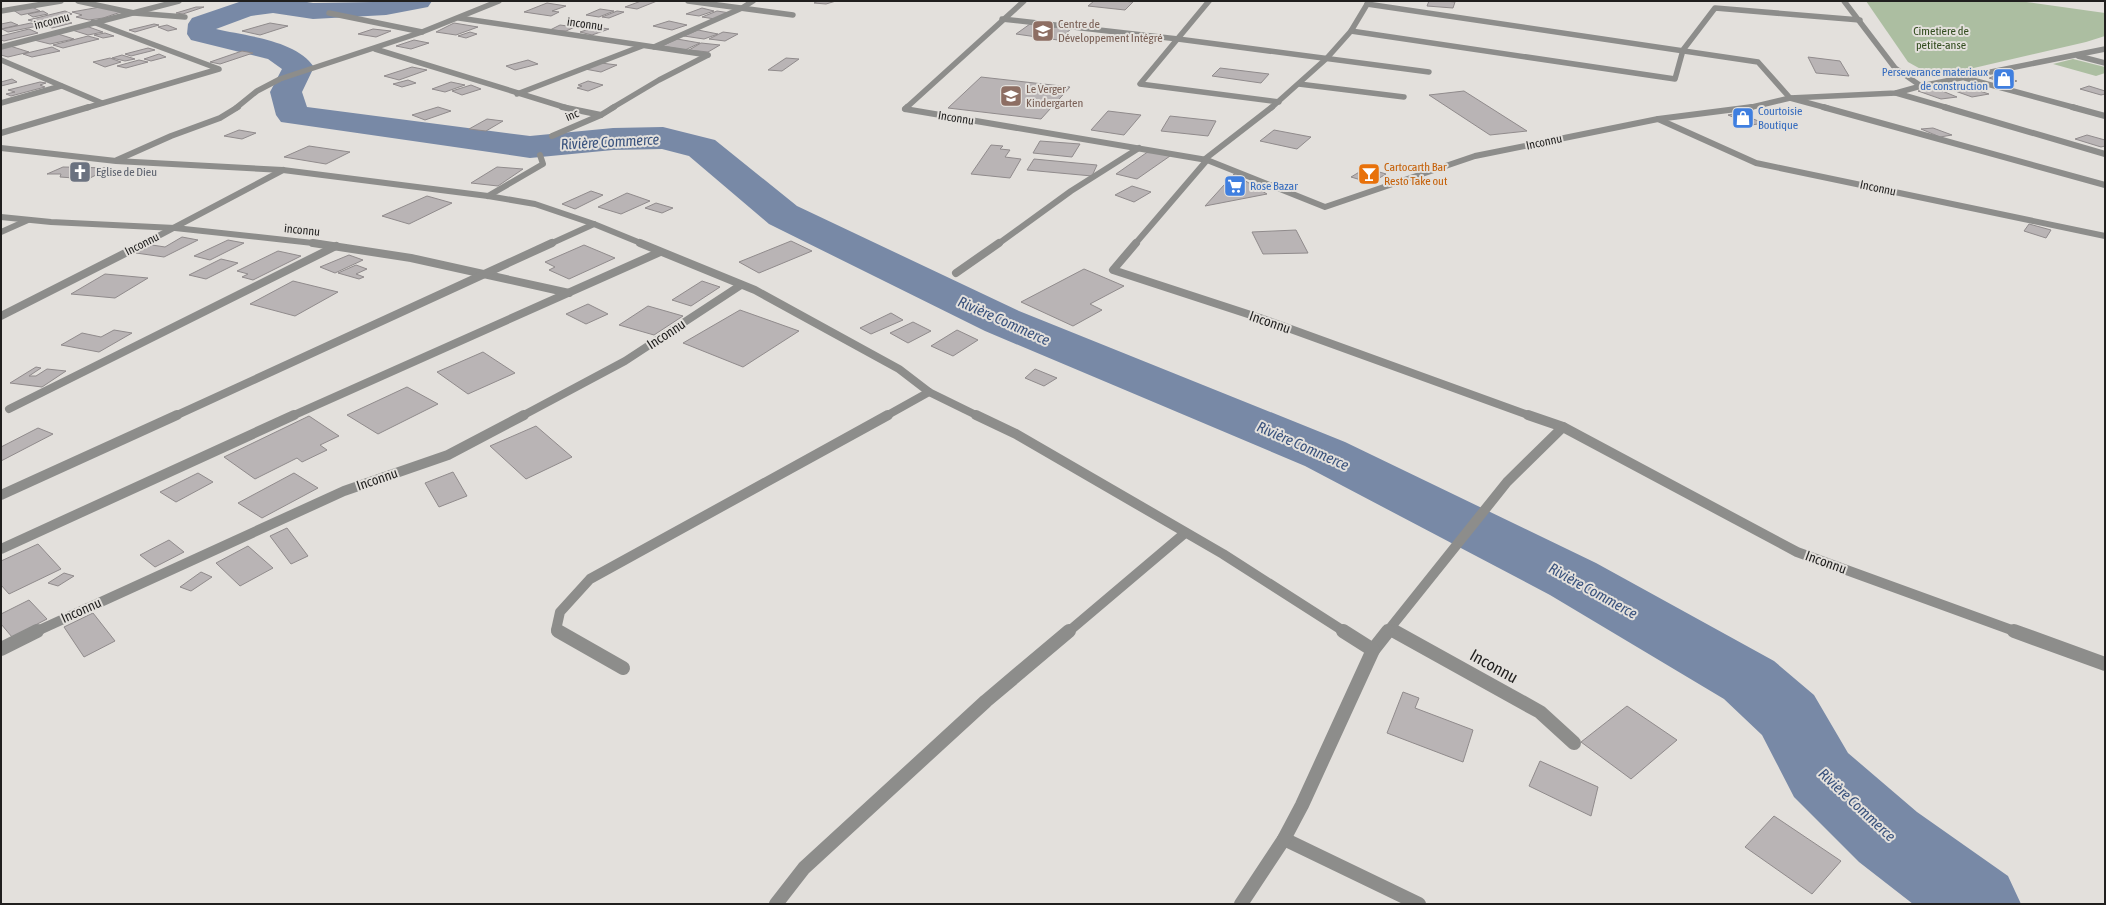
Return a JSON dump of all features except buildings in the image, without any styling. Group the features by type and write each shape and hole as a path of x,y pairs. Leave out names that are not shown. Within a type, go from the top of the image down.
{"street":[{"path":"1,11 61,1"},
{"path":"78,1 134,13 185,18"},
{"name":"inconnu","path":"1,47 179,1"},
{"name":"inconnu","path":"116,161 171,136 220,118 233,111 258,91 280,78 375,49 499,1"},
{"path":"688,1 793,15"},
{"path":"654,46 742,8 753,1"},
{"name":"Inconnu","path":"1024,1 1002,19 905,109 1206,159 1325,207 1475,156 1658,119 1740,110 1790,98 1896,93 1921,86 2105,48"},
{"path":"1209,1 1140,84 1279,102"},
{"path":"1844,1 1860,20 1895,68 1921,86"},
{"name":"Inconnu","path":"2105,186 1790,98 1758,62 1368,3 1351,31 1327,58 1279,102 1206,159 1113,270 1260,318 1563,427 1797,552 2105,664"},
{"path":"1351,31 1675,79 1683,50 1715,8 1860,20"},
{"path":"329,13 422,32"},
{"name":"inconnu","path":"458,18 708,54 659,80 601,115"},
{"path":"1002,19 1178,39 1429,72"},
{"path":"1,133 219,69 93,22"},
{"path":"517,94 643,45"},
{"path":"375,49 557,106 601,115"},
{"name":"Inconnu","path":"2074,55 2105,62"},
{"path":"1,60 102,103"},
{"name":"Inconnu","path":"1965,78 2105,116"},
{"path":"1299,84 1404,97"},
{"path":"1,103 61,86"},
{"name":"Inconnu","path":"1896,93 2105,154"},
{"name":"inc","path":"552,136 601,115"},
{"name":"Inconnu","path":"1658,119 1756,163 2105,236"},
{"path":"1,148 116,161 283,170 488,196 535,204 594,224 755,290 784,305 899,369 928,392 1016,434 1185,533 1373,650"},
{"path":"956,272 1025,225 1071,190 1139,148"},
{"path":"488,196 543,164 540,155"},
{"name":"Inconnu","path":"1,316 174,228 283,170"},
{"name":"inconnu","path":"1,217 28,220 174,228 336,246 411,258 569,293"},
{"name":"inconnu","path":"1,232 28,220"},
{"path":"1,495 594,224"},
{"name":"Inconnu","path":"9,409 336,246"},
{"path":"1,548 306,409 660,252"},
{"name":"Inconnu","path":"1,649 60,620 192,562 344,491 448,454 624,361 741,285"},
{"path":"623,668 556,630 560,612 590,579 928,392"},
{"path":"1241,904 1284,839 1302,805 1373,650 1414,601 1507,482 1563,427"},
{"path":"776,904 804,868 986,701 1185,533"},
{"name":"Inconnu","path":"1390,630 1540,712 1574,743"},
{"path":"1284,839 1419,904"}],"green space":[{"name":"Cimetiere de petite-anse","path":"1866,1 2019,1 2105,13 2105,36 2086,42 1935,77 1908,62"},
{"path":"2073,59 2105,67 2105,73 2096,76 2053,64"}],"waterway":[{"name":"Rivière Commerce","path":"419,1 386,7 313,11 273,5 247,8 202,24 201,34 279,53 299,67 286,92 293,115 530,147 613,139 663,138 702,148 783,215 1002,321 1325,454 1573,579 1749,680 1788,715 1821,775 1888,837 1978,904"}],"place":[{"name":"Centre de Développement Intégré","path":"1043,31"},
{"name":"Perseverance materiaux de construction","path":"2004,79"},
{"name":"Le Verger Kindergarten","path":"1011,96"},
{"name":"Courtoisie Boutique","path":"1743,118"},
{"name":"Eglise de Dieu","path":"80,172"},
{"name":"Cartocarth Bar Resto Take out","path":"1369,174"},
{"name":"Rose Bazar","path":"1235,186"}]}
